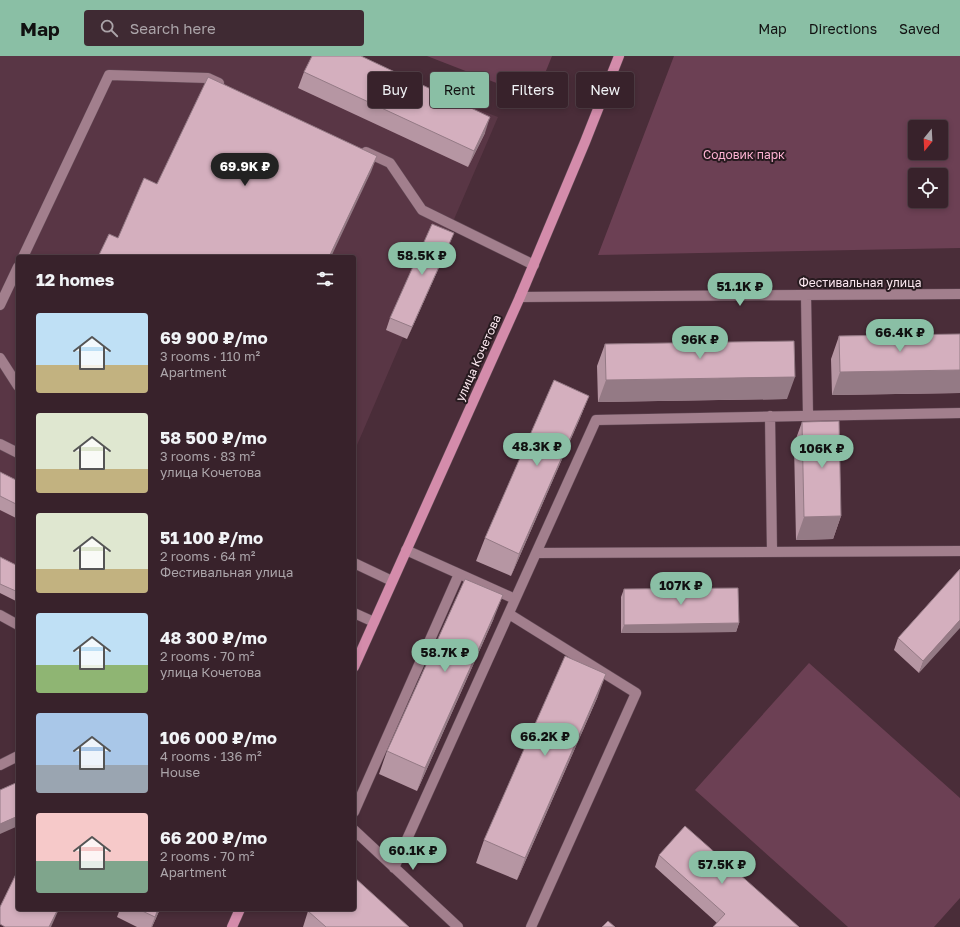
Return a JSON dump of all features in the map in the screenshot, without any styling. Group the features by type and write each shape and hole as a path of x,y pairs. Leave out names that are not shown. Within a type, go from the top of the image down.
{"main road":[{"name":"улица Кочетова","path":"356,662 534,265 619,56"},
{"path":"232,927 239,911"}],"street":[{"path":"24,255 109,75 208,78 228,88"},
{"path":"355,147 390,163 422,210 534,265"},
{"path":"0,305 16,271"},
{"name":"Фестивальная улица","path":"520,297 960,294"},
{"path":"806,295 808,416"},
{"path":"0,358 16,383"},
{"path":"394,868 596,420 960,413"},
{"path":"770,416 772,551"},
{"path":"0,444 16,452"},
{"path":"406,550 515,599"},
{"path":"536,553 960,551"},
{"path":"356,563 392,581"},
{"path":"356,807 459,574"},
{"path":"356,614 374,622"},
{"path":"509,614 636,693 530,927"},
{"path":"0,615 16,624"},
{"path":"0,765 16,757"},
{"path":"356,832 458,927"}],"shaded area":[{"path":"0,56 337,56 379,72 368,72 368,108 422,108 422,88 430,91 430,108 474,108 498,117 356,447 356,255 16,255 16,601 0,593"}],"green space":[{"path":"427,56 552,56 546,72 497,72 497,83 489,80 489,72 468,72"},
{"name":"Содовик парк","path":"674,56 960,56 960,248 598,255"},
{"path":"809,663 960,798 960,898 934,927 848,927 695,790"}],"building":[{"path":"312,56 361,56 395,72 368,72 368,102 304,72"},
{"path":"208,77 377,156 330,255 99,255 109,234 118,238 144,178 157,184"},
{"path":"422,85 430,89 430,108 471,108 490,117 474,151 381,108 422,108"},
{"path":"432,224 454,233 412,327 390,318"},
{"path":"960,334 960,370 840,372 839,336"},
{"path":"794,341 795,377 606,380 605,344"},
{"path":"554,380 589,396 519,554 485,538"},
{"path":"839,421 841,516 804,517 802,422"},
{"path":"0,472 16,480 16,504 0,496"},
{"path":"0,557 16,565 16,591 0,584"},
{"path":"960,569 960,620 923,661 898,638"},
{"path":"465,579 503,595 425,768 387,751"},
{"path":"738,588 739,623 624,625 624,589"},
{"path":"565,656 606,674 525,858 484,840"},
{"path":"16,783 16,817 0,824 0,790"},
{"path":"685,826 799,927 713,927 725,914 659,855"},
{"path":"16,874 16,911 57,911 49,927 5,927 0,924 0,907"},
{"path":"356,879 409,927 326,927 308,911 356,911"},
{"path":"142,911 157,911 155,917"},
{"path":"608,921 615,927 602,927"}]}
